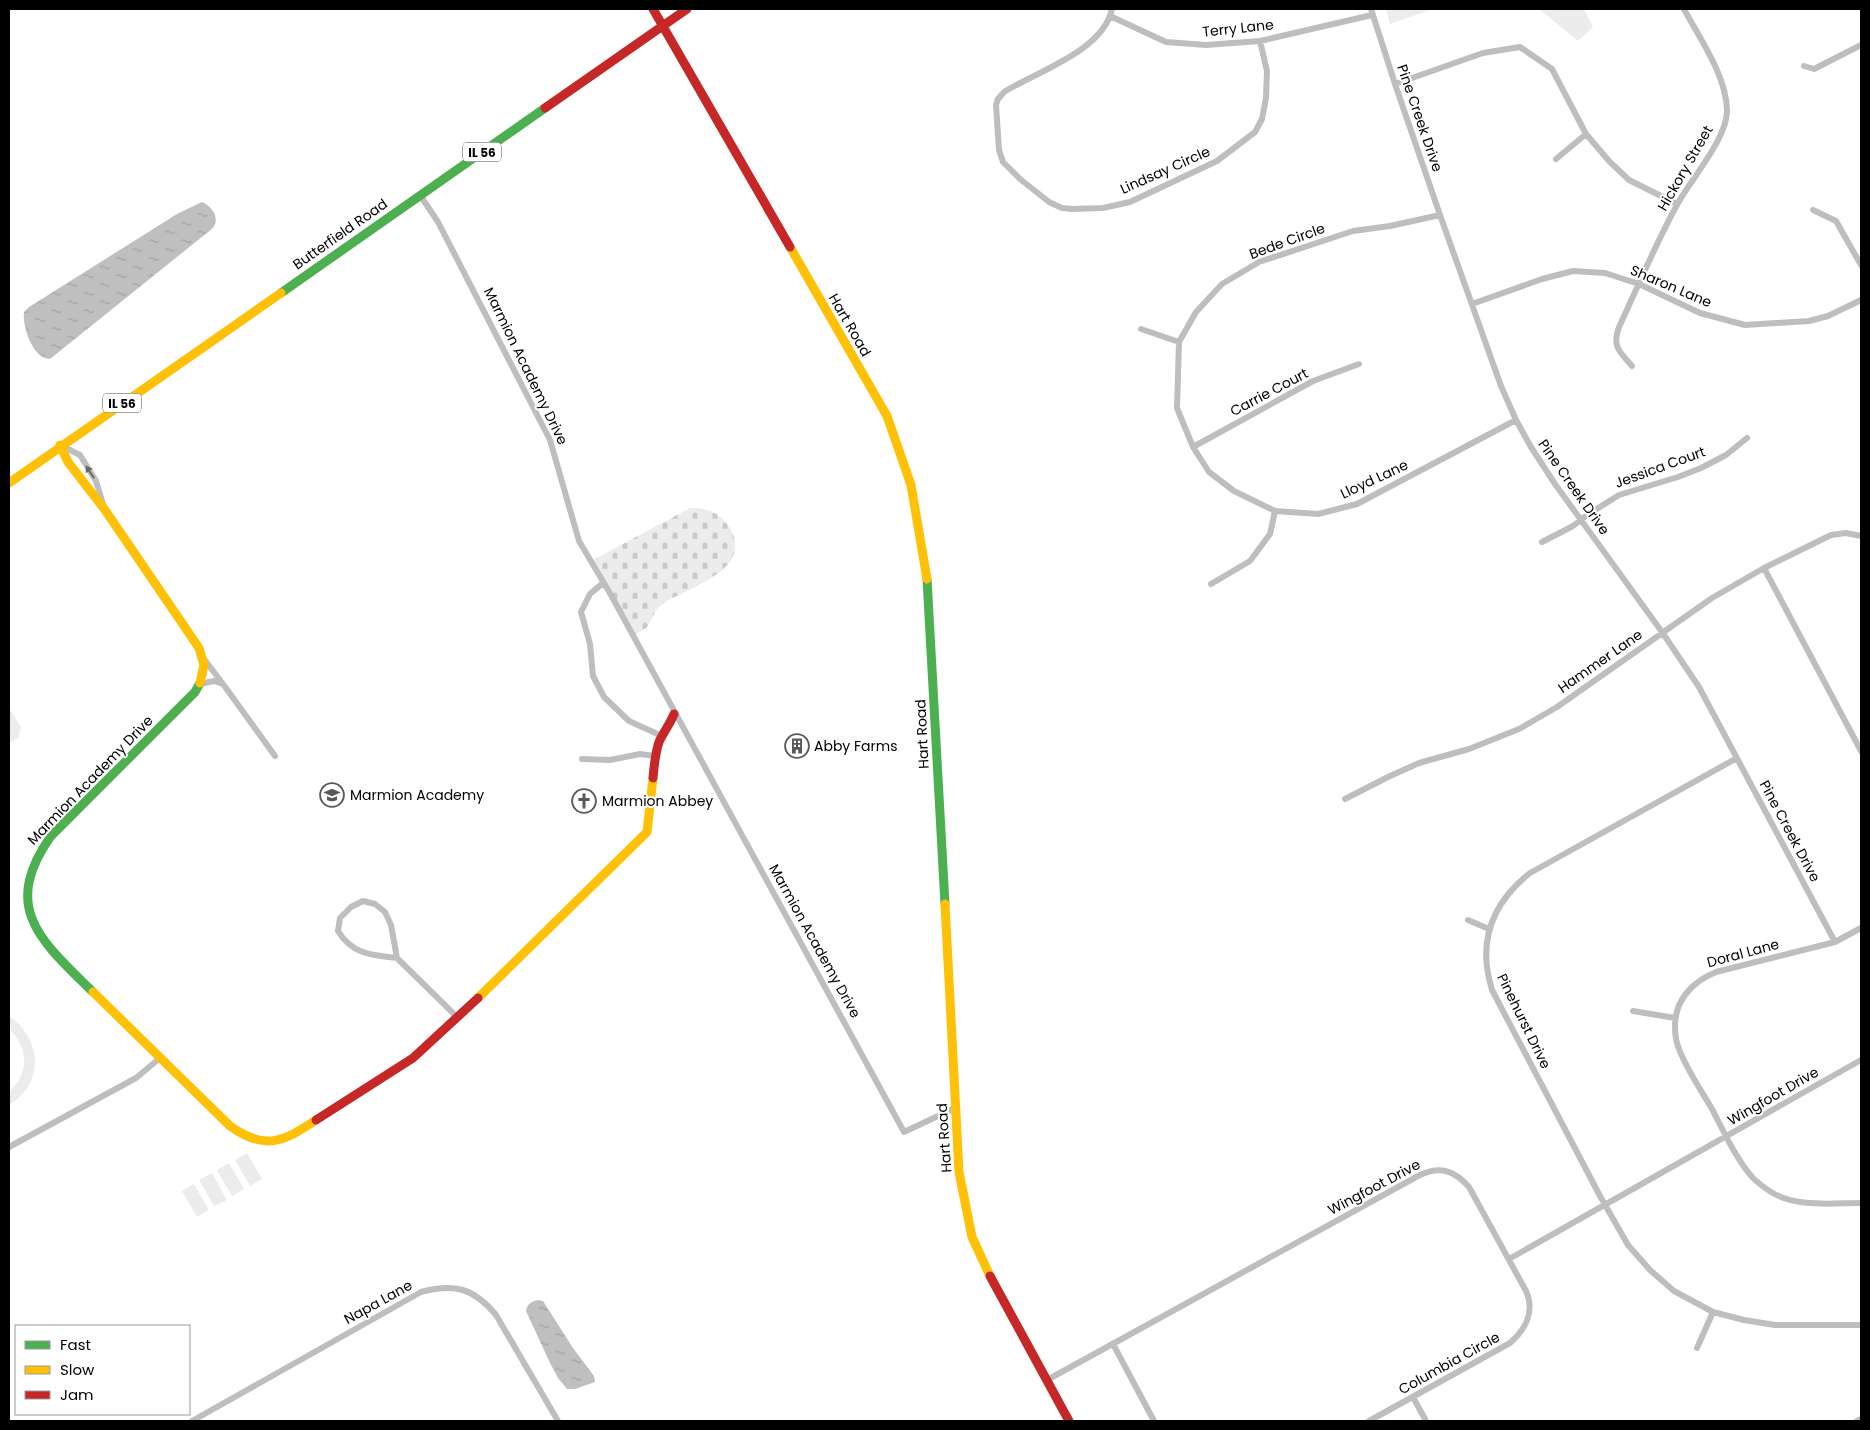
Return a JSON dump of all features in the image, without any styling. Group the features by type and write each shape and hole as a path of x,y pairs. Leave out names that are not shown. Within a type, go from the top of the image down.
{"street":[{"name":"Hart Road","path":"653,9 887,416 911,485 929,589 959,1172 972,1237 985,1266 1069,1421"},
{"name":"Butterfield Road","path":"9,483 60,445 687,9"},
{"name":"Lindsay Circle","path":"1112,9 1102,30 1084,49 1009,89 1001,95 996,105 999,150 1003,162 1020,179 1062,208 1102,208 1130,202 1217,161 1246,140 1255,132 1262,119 1266,98 1267,71 1260,41"},
{"name":"Hickory Street","path":"1632,366 1616,348 1615,337 1677,204 1724,129 1727,111 1725,92 1718,74 1684,9"},
{"name":"Terry Lane","path":"1110,16 1166,42 1206,45 1260,41 1371,12"},
{"name":"Pine Creek Drive","path":"1371,12 1440,215 1501,386 1516,420 1530,447 1699,687 1835,942"},
{"path":"1804,66 1814,69 1861,45"},
{"path":"1395,84 1483,53 1520,47 1552,69 1586,134 1597,148 1629,180 1677,204"},
{"path":"1556,159 1586,134"},
{"name":"Marmion Academy Drive","path":"420,195 438,222 550,440 579,541 904,1132 955,1108"},
{"path":"1813,210 1836,221 1861,266"},
{"name":"Bede Circle","path":"1275,511 1234,492 1209,472 1193,447 1177,408 1179,342 1196,312 1222,284 1260,262 1353,232 1440,215"},
{"name":"Sharon Lane","path":"1472,304 1542,279 1573,271 1605,273 1639,284 1700,313 1745,325 1809,320 1828,316 1861,300"},
{"path":"1141,329 1179,342"},
{"name":"Carrie Court","path":"1193,447 1313,381 1359,364"},
{"name":"Lloyd Lane","path":"1275,511 1318,514 1357,504 1516,420"},
{"name":"Jessica Court","path":"1542,542 1573,526 1619,495 1701,468 1726,455 1748,438"},
{"path":"60,445 68,462 105,510 199,648 204,659 275,756"},
{"path":"60,445 80,455 96,480 105,510"},
{"path":"1211,584 1250,561 1270,534 1275,511"},
{"name":"Hammer Lane","path":"1345,800 1419,763 1469,749 1519,729 1556,707 1712,598 1764,568 1831,534 1846,533 1861,536"},
{"path":"1764,568 1861,751"},
{"path":"603,583 590,594 581,612 590,644 593,676 604,697 629,721 662,736"},
{"path":"200,684 204,675 204,659"},
{"path":"200,684 214,681 223,684"},
{"name":"Marmion Academy Drive","path":"200,684 186,701 42,845 30,867 24,891 24,903 34,932 42,942 230,1126 250,1138 265,1142 292,1136 301,1131 407,1062 458,1018 647,832 655,756 662,736 669,727 674,714"},
{"path":"582,759 610,760 640,754 655,756"},
{"name":"Pinehurst Drive","path":"1737,758 1530,874 1516,884 1504,898 1489,928 1486,959 1487,975 1492,990 1606,1206 1628,1245 1650,1270 1674,1291 1713,1312 1775,1325 1861,1325"},
{"path":"397,958 373,955 356,950 345,942 338,931 340,918 351,907 362,901 375,904 385,912 391,925 397,958 458,1018"},
{"path":"1468,920 1489,928"},
{"name":"Doral Lane","path":"1861,928 1835,942 1716,972 1705,977 1685,994 1675,1018 1678,1048 1727,1136 1753,1178 1777,1195 1794,1201 1861,1203"},
{"path":"1633,1011 1675,1018"},
{"path":"9,1148 136,1078 160,1058"},
{"name":"Wingfoot Drive","path":"1047,1380 1432,1170 1454,1174 1469,1187 1509,1259 1606,1206 1861,1060"},
{"name":"Columbia Circle","path":"1368,1421 1510,1342 1523,1330 1530,1312 1530,1299 1509,1259"},
{"name":"Napa Lane","path":"192,1421 421,1292 439,1287 457,1288 472,1293 486,1302 496,1315 558,1421"},
{"path":"1697,1348 1713,1312"},
{"path":"1112,1344 1154,1421"},
{"path":"1413,1397 1426,1421"},
{"path":"1857,1421 1861,1419"}],"green space":[{"path":"1386,9 1433,9 1390,24"},
{"path":"1539,9 1584,9 1593,27 1578,41"},
{"path":"690,508 701,508 720,516 727,524 735,540 734,554 727,565 716,575 660,606 647,627 635,634 593,560"},
{"path":"9,708 21,727 18,738 9,743"},
{"path":"9,1016 20,1025 28,1036 33,1048 35,1061 34,1073 29,1085 21,1096 9,1105 9,1093 19,1080 24,1060 18,1040 9,1029"},
{"path":"247,1153 262,1179 250,1186 235,1160"},
{"path":"229,1163 244,1189 232,1196 217,1170"},
{"path":"212,1173 227,1200 214,1206 199,1180"},
{"path":"194,1184 209,1210 197,1217 182,1191"}],"water":[{"path":"202,202 214,213 216,220 213,228 50,359 38,354 30,341 25,326 24,312 29,307 177,214"},
{"path":"538,1300 543,1301 573,1348 594,1376 595,1382 575,1389 567,1389 558,1378 526,1311 530,1303"}],"traffic: fast":[{"path":"281,293 545,108"},
{"path":"927,579 945,904"},
{"path":"93,992 57,956 43,939 33,922 28,904 29,884 36,861 51,836 195,692 200,683"}],"traffic: slow":[{"path":"790,247 887,416 911,485 927,579"},
{"path":"9,483 281,293"},
{"path":"60,445 68,462 105,510 199,648 204,665 200,683"},
{"path":"478,998 647,832 653,778"},
{"path":"945,904 959,1172 972,1237 990,1276"},
{"path":"93,992 230,1126 242,1134 254,1139 274,1141 294,1134 316,1120"}],"traffic: jam":[{"path":"653,9 790,247"},
{"path":"545,108 687,9"},
{"path":"653,778 659,742 674,714"},
{"path":"316,1120 413,1058 478,998"},
{"path":"990,1276 1069,1421"}],"place":[{"name":"Abby Farms","path":"797,746"},
{"name":"Marmion Academy","path":"332,795"},
{"name":"Marmion Abbey","path":"584,801"}]}
